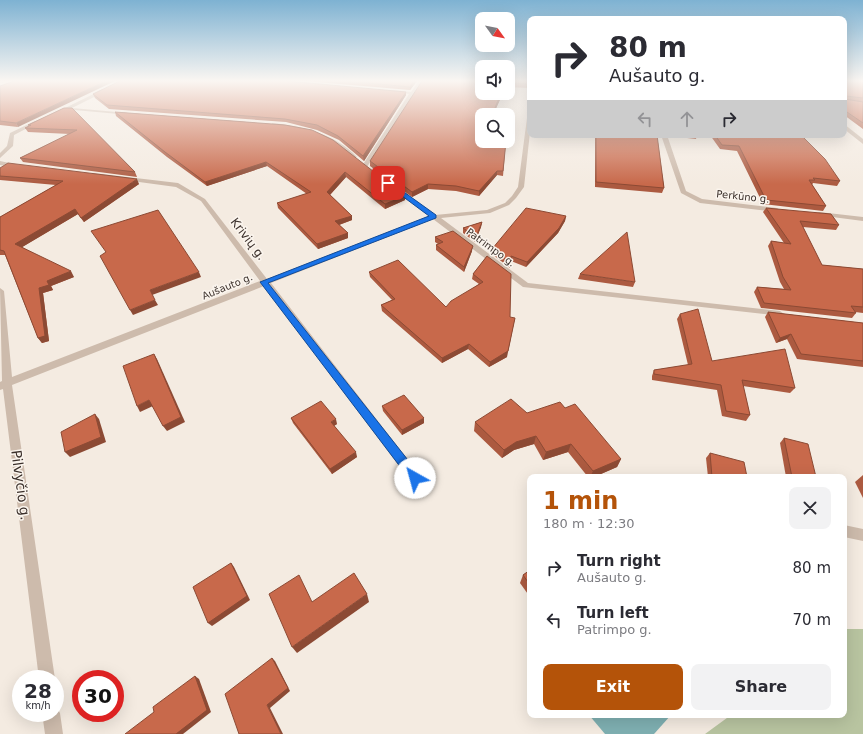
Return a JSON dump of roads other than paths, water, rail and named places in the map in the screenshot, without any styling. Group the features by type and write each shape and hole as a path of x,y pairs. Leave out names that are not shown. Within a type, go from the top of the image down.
{"street":[{"path":"365,166 397,115"},
{"path":"0,156 10,146 12,134 45,118"},
{"path":"263,124 286,126 314,132 336,142 371,171"},
{"path":"847,129 863,142"},
{"name":"Aušauto g.","path":"4,385 433,217 488,212 507,204 521,187 527,136"},
{"name":"Perkūno g.","path":"665,138 683,192 700,201 786,211"},
{"path":"0,163 29,168"},
{"name":"Krivių g.","path":"85,173 178,185 203,200 250,260 264,282 415,478"},
{"name":"Patrimpo g.","path":"390,184 526,285 785,315"},
{"path":"809,213 863,219"},
{"name":"Pilvyčio g.","path":"0,291 4,385 46,670"},
{"path":"847,532 863,535"},
{"path":"53,722 54,734"}],"water":[{"path":"592,718 668,718 654,734 605,734"}]}
